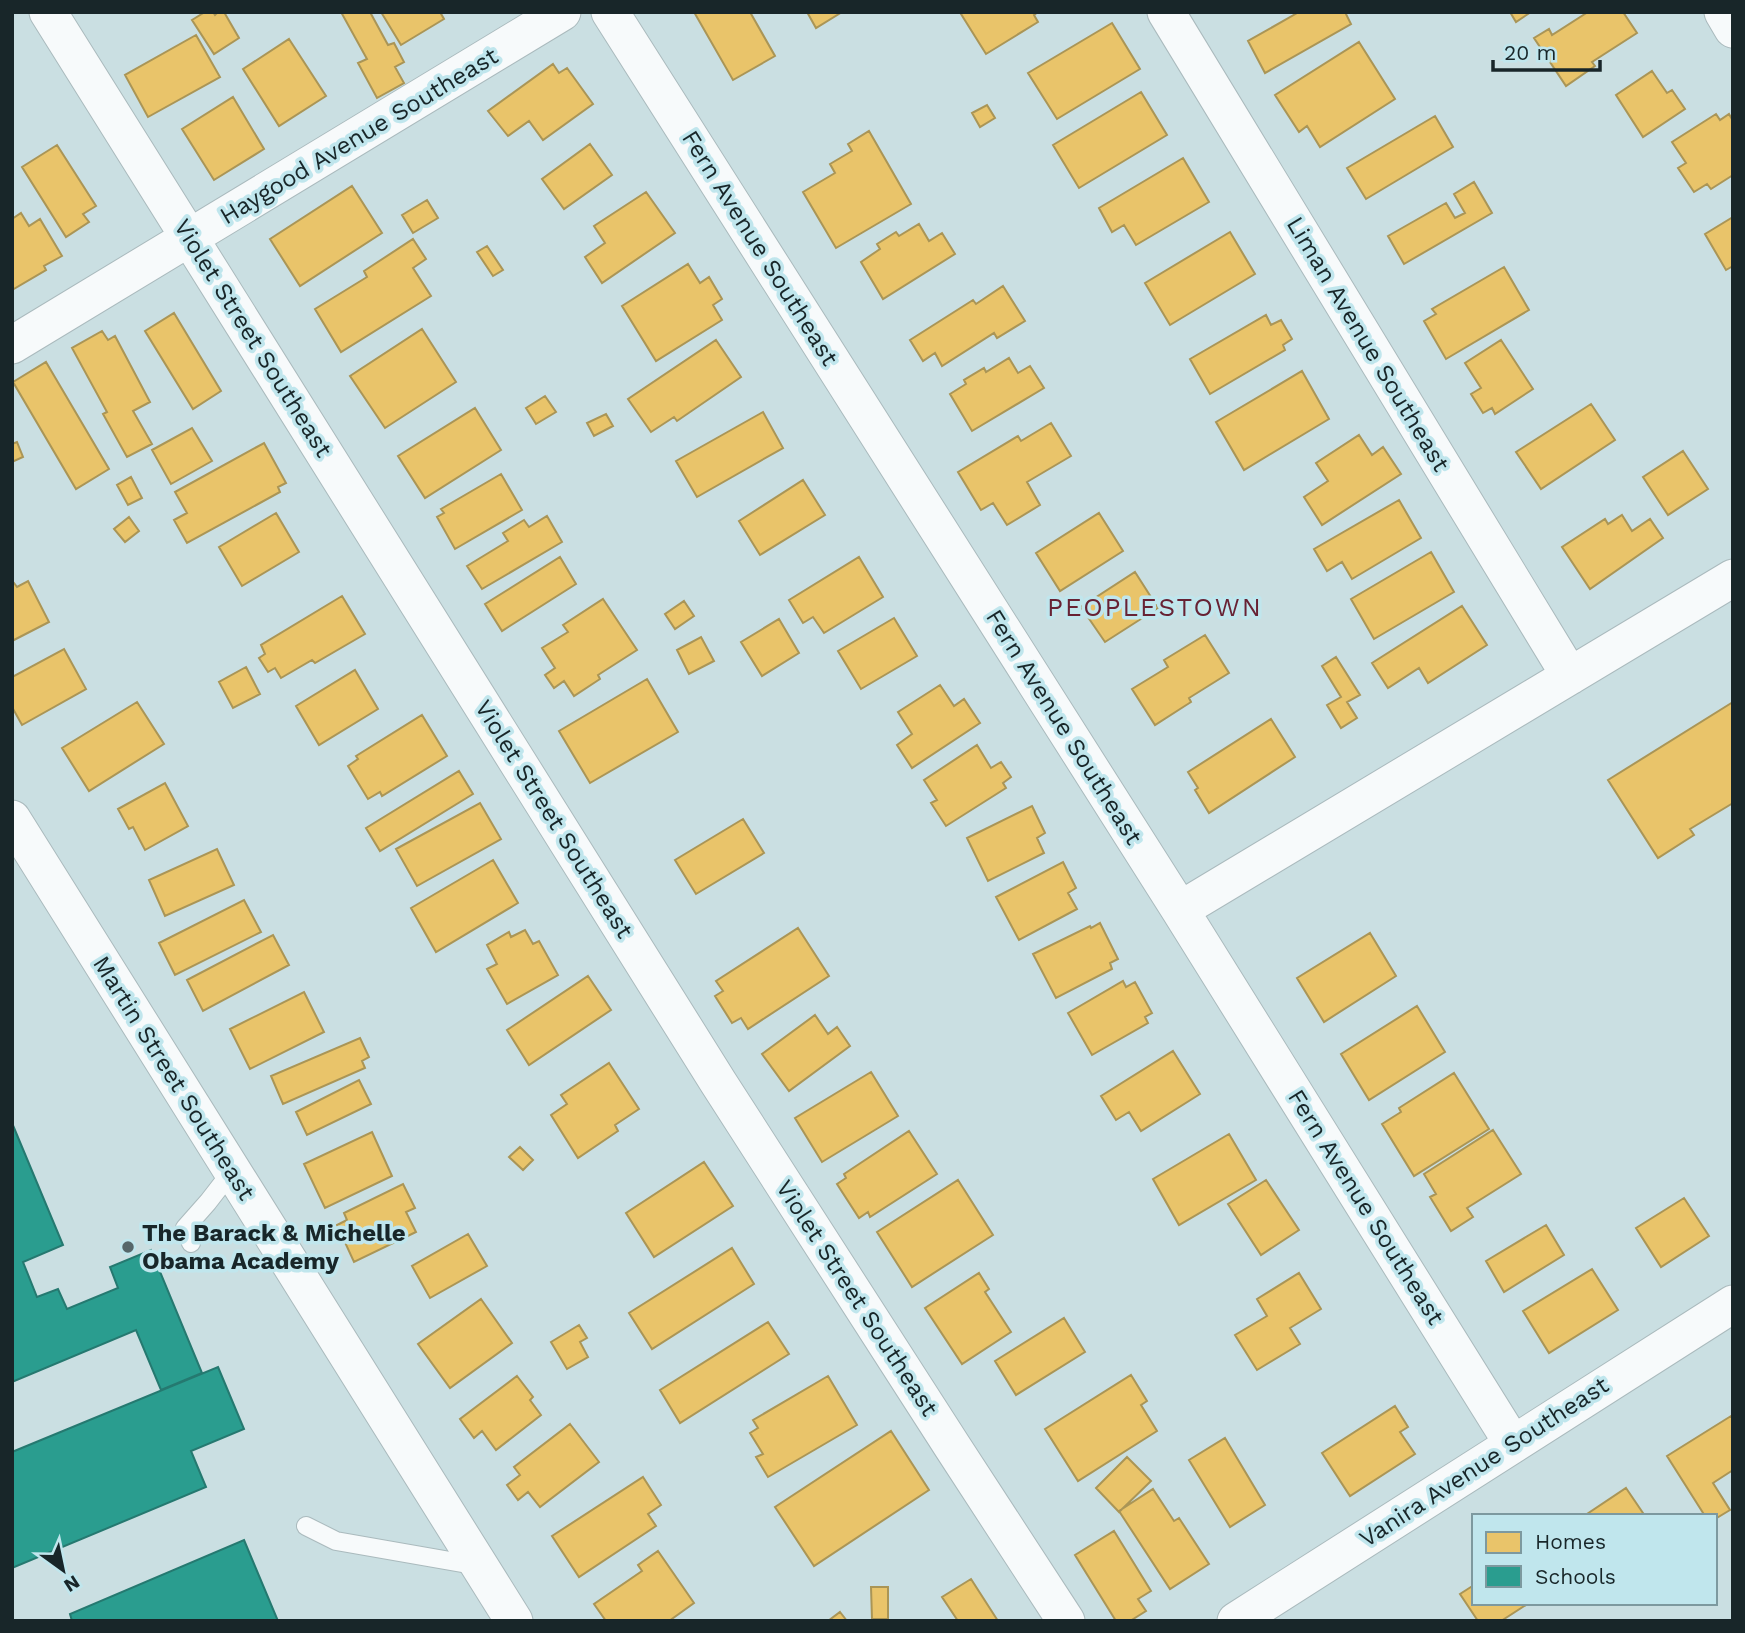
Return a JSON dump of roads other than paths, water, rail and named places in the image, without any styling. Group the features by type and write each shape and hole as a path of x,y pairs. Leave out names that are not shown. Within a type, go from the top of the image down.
{"street":[{"name":"Violet Street Southeast","path":"48,12 716,1078 1066,1621"},
{"name":"Haygood Avenue Southeast","path":"12,345 562,12"},
{"name":"Fern Avenue Southeast","path":"610,12 1180,910 1513,1444"},
{"name":"Liman Avenue Southeast","path":"1166,12 1570,676"},
{"path":"1723,12 1733,29"},
{"path":"1180,910 1733,578"},
{"name":"Martin Street Southeast","path":"12,819 25,864 232,1171 480,1566 505,1618"},
{"name":"Vanira Avenue Southeast","path":"1236,1621 1733,1304"}],"lane":[{"path":"191,1243 185,1228 232,1171"},
{"path":"306,1526 336,1541 480,1566"}],"place":[{"name":"The Barack & Michelle Obama Academy","path":"128,1247"}],"district":[{"name":"PEOPLESTOWN","path":"1155,607"}]}
